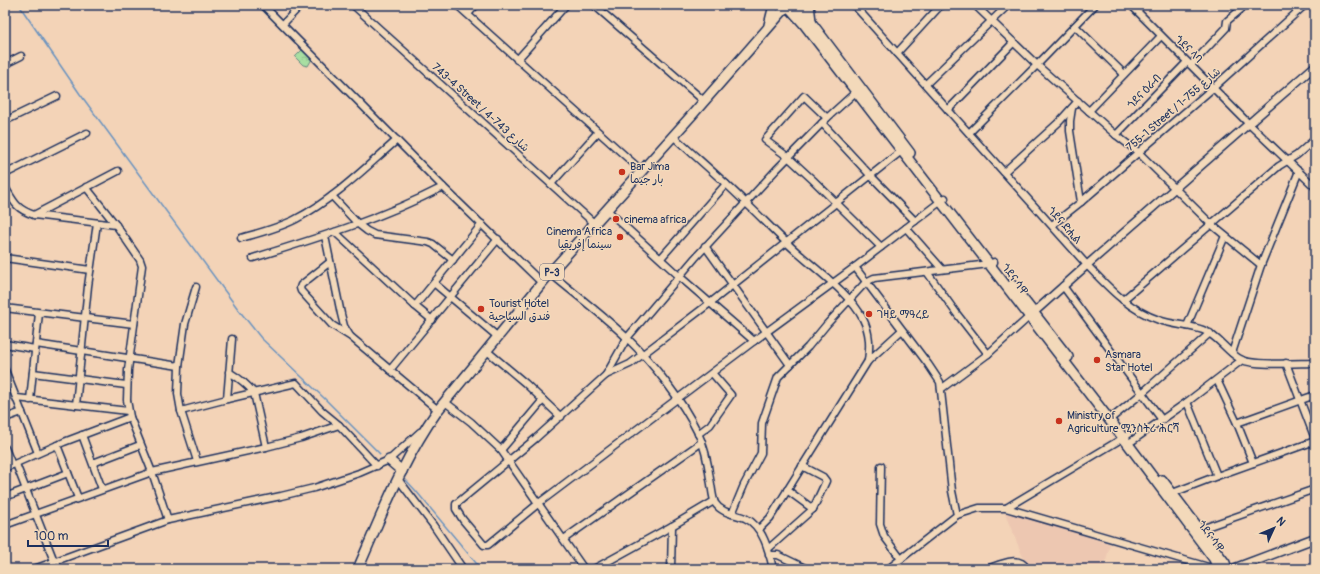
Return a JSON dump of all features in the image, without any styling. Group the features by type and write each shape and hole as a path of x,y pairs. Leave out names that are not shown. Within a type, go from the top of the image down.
{"main road":[{"path":"770,25 774,5"},
{"name":"P-3","path":"358,569 400,475 426,428 438,410 542,283 788,5"},
{"name":"ጎደና ሳዋ","path":"788,5 808,24 1031,315 1128,438"},
{"name":"ጎደና ሳዋ","path":"798,5 808,24"},
{"path":"770,25 786,17 796,18 808,24 809,5"},
{"name":"ጎደና ሳዋ","path":"1031,315 1113,417 1169,494 1225,563 1227,569"},
{"path":"389,460 400,475"},
{"name":"ጎደና ሳዋ","path":"1197,530 1214,559 1217,569"},
{"path":"1233,569 1315,538"}],"street":[{"path":"263,5 443,187 542,283"},
{"path":"283,24 300,5"},
{"name":"743-4 Street / شارع 743-4","path":"353,5 595,224"},
{"path":"457,5 642,171"},
{"path":"468,14 476,5"},
{"path":"517,60 566,5"},
{"path":"594,5 704,101"},
{"name":"ጎደና ድሒል","path":"854,5 1087,265 1108,288 1123,300 1140,312 1157,320 1187,326 1210,333 1242,360 1253,363 1315,363"},
{"path":"897,53 941,5"},
{"path":"975,5 1037,65 1116,135 1138,152 1212,225 1261,265"},
{"path":"926,84 1008,5"},
{"path":"969,133 1095,5"},
{"name":"ጎደና ላባ","path":"1131,5 1249,124 1315,187"},
{"name":"ጎደና ዕራብ","path":"1116,135 1226,28 1227,21 1246,5"},
{"name":"755-1 Street / شارع 755-1","path":"1052,225 1081,202 1213,88 1305,5"},
{"path":"1075,26 1124,74"},
{"path":"1089,111 1161,36"},
{"path":"948,110 1014,42"},
{"path":"5,64 21,56"},
{"path":"941,389 988,354 1175,187 1315,66"},
{"path":"606,376 627,338 679,276 758,189 824,121 858,90"},
{"path":"5,121 57,96"},
{"path":"881,247 836,202 788,158 765,140 802,96 806,96 824,121 870,174 915,221"},
{"path":"1004,172 1078,101"},
{"path":"1072,108 1070,131 1081,202"},
{"path":"551,184 598,132"},
{"path":"5,174 86,133"},
{"path":"673,136 850,301 863,320 870,342 868,361"},
{"path":"1123,300 1280,166 1298,155 1315,139"},
{"path":"241,238 281,226 295,220 318,206 332,196 397,140"},
{"path":"903,149 710,303 642,355 630,364 606,376 561,417 456,504 456,509 463,520 486,546 506,532 539,503 943,200"},
{"path":"34,215 118,171"},
{"path":"1232,353 1261,265 1299,171"},
{"path":"661,258 726,184"},
{"path":"5,187 17,207 23,212 34,215 116,225"},
{"path":"253,258 325,236 358,224 404,206 443,187"},
{"path":"86,188 116,225 142,266 126,385 129,414 140,445 152,472 168,520"},
{"path":"332,196 358,224 367,231 375,235 434,244 453,260"},
{"path":"607,210 679,276 754,341"},
{"path":"76,405 90,270 97,223"},
{"path":"415,306 435,284 482,224"},
{"path":"906,228 942,269"},
{"path":"335,232 432,320"},
{"path":"325,236 341,314 344,326 350,337"},
{"path":"1187,326 1225,236"},
{"path":"390,370 498,239"},
{"path":"706,246 790,365"},
{"path":"5,258 90,270"},
{"path":"330,262 301,285 300,288 325,319 350,337 438,410"},
{"path":"732,514 744,485 761,453 762,423 776,381 782,372 808,347 866,282 874,278 991,263"},
{"path":"855,267 937,376 941,389 952,491 957,515"},
{"path":"927,272 988,354"},
{"path":"550,274 627,338 678,399 702,442 714,501 720,508 745,518 759,529 769,552 773,569"},
{"path":"435,284 498,337"},
{"path":"1063,286 1141,394 1162,420"},
{"path":"196,287 185,324 179,366 178,394 197,462"},
{"path":"5,308 134,324"},
{"path":"30,400 39,313"},
{"path":"759,529 770,518 868,361 902,330"},
{"path":"1113,417 1210,333"},
{"path":"228,399 232,339"},
{"path":"5,344 82,351 179,366"},
{"path":"486,350 561,417"},
{"path":"1006,508 1162,420 1242,360"},
{"path":"1169,494 1315,440 1286,363"},
{"path":"5,370 38,453"},
{"path":"33,372 126,385"},
{"path":"229,372 238,377 254,393 266,447"},
{"path":"698,434 710,425 731,395 712,373"},
{"path":"1217,380 1237,423 1253,463"},
{"path":"182,411 296,383 377,466"},
{"path":"1237,423 1315,395"},
{"path":"17,398 76,405 129,414"},
{"path":"501,450 543,400"},
{"path":"445,402 477,427 501,450 584,569"},
{"path":"1187,402 1217,476"},
{"path":"5,418 22,412"},
{"path":"5,468 129,414"},
{"path":"5,525 152,472 266,447 339,426"},
{"path":"34,569 168,520 307,489 358,473 389,460 426,428"},
{"path":"82,435 102,489"},
{"path":"564,539 702,442"},
{"path":"57,445 78,498"},
{"path":"93,463 140,445"},
{"path":"5,448 25,489 54,561"},
{"path":"769,552 812,509 826,481 823,477 802,466"},
{"path":"881,466 880,524 884,536 901,559"},
{"path":"5,496 68,473"},
{"path":"400,475 463,569"},
{"path":"1197,530 1315,489"},
{"path":"787,490 812,509"},
{"path":"594,569 714,501"},
{"path":"888,569 957,515 979,508 1006,508 1217,569"},
{"path":"671,569 672,526"},
{"path":"769,552 807,569"},
{"path":"987,569 1011,561 1018,561 1027,569"}],"shaded area":[{"path":"1011,511 1110,544 1104,569 1028,569 1005,514"}],"green space":[{"path":"302,50 312,59 308,66 303,65 295,57"}],"waterway":[{"path":"19,5 80,94 261,338 380,454"},
{"path":"406,480 481,569"}],"place":[{"name":"Bar Jima بار جيما","path":"622,172"},
{"name":"cinema africa","path":"616,219"},
{"name":"Cinema Africa سينما إفريقيا","path":"620,237"},
{"name":"Tourist Hotel فندق السياحية","path":"481,309"},
{"name":"ገዛይ ማዓረይ","path":"869,314"},
{"name":"Asmara Star Hotel","path":"1097,360"},
{"name":"Ministry of Agriculture ሚንስትሪ ሕርሻ","path":"1059,421"}]}
